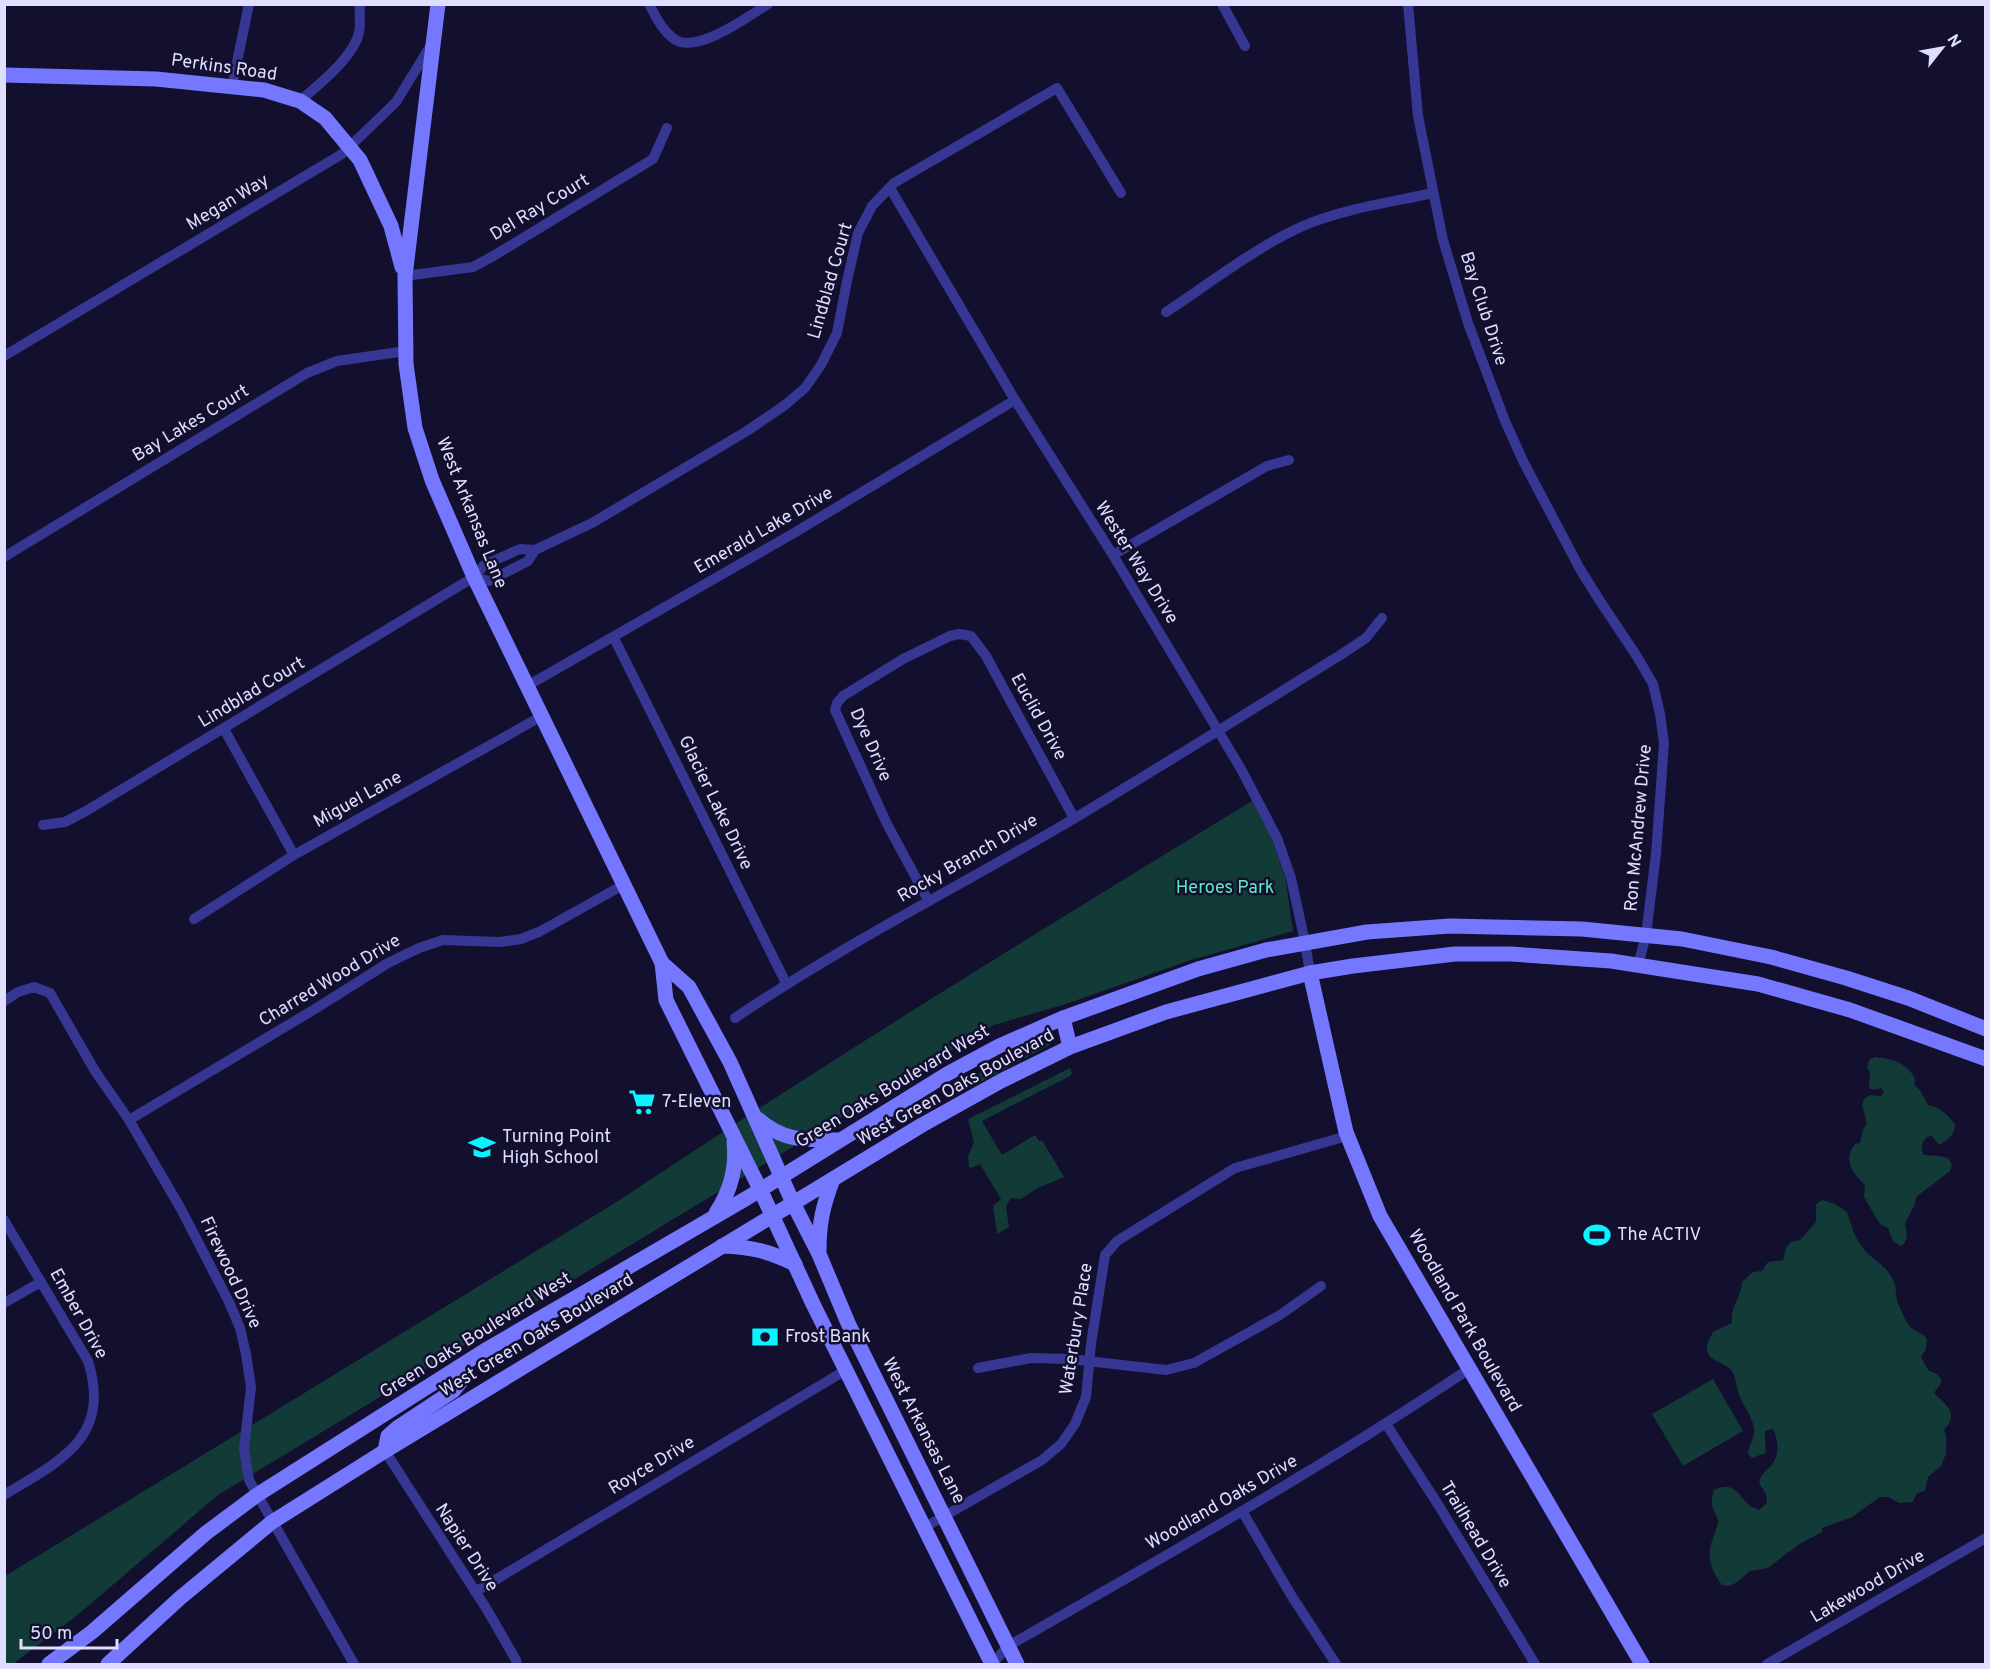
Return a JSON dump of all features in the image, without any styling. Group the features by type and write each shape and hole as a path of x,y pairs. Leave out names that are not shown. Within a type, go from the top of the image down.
{"main road":[{"name":"West Arkansas Lane","path":"438,4 405,276 406,364 416,428 432,480 474,577 662,963 666,1000 992,1664"},
{"name":"Perkins Road","path":"4,75 156,79 264,90 300,101 325,118 360,160 392,226 405,276"},
{"name":"Green Oaks Boulevard West","path":"49,1665 93,1632 206,1533 257,1496 461,1366 782,1176 947,1074 999,1046 1063,1018 1198,969 1266,950 1367,932 1450,926 1582,929 1682,939 1771,957 1908,998 1986,1029"},
{"name":"West Green Oaks Boulevard","path":"108,1665 180,1598 272,1522 385,1451 922,1125 1001,1081 1070,1047 1166,1012 1310,973 1455,954 1511,954 1611,961 1758,984 1850,1010 1986,1059"},
{"name":"West Arkansas Lane","path":"662,963 689,987 721,1044 793,1203 819,1254 848,1323 1017,1665"},
{"name":"Woodland Park Boulevard","path":"1310,973 1347,1136 1380,1216 1642,1665"},
{"path":"1063,1018 1070,1047"},
{"path":"755,1116 786,1137 800,1140 839,1140"},
{"path":"714,1216 723,1203 733,1175 735,1160 732,1131"},
{"path":"819,1254 819,1223 833,1179"},
{"path":"722,1246 747,1246 771,1253 795,1264"},
{"path":"385,1451 388,1436 397,1428 453,1391 463,1373 461,1366"},
{"path":"886,1448 905,1438"}],"street":[{"path":"232,87 249,4"},
{"path":"300,101 338,66 351,49 359,34 360,4"},
{"path":"649,4 661,25 681,42 699,41 727,29 768,4"},
{"path":"1222,4 1245,46"},
{"name":"Bay Club Drive","path":"1408,4 1416,108 1443,240 1468,323 1505,421 1523,461 1580,569 1600,601"},
{"name":"Megan Way","path":"4,356 342,154 396,102 434,39"},
{"name":"Lindblad Court","path":"43,825 65,822 86,812 474,577 483,566 520,549 535,550 592,523 747,431 785,405 804,388 821,365 837,333 858,233 872,206 894,183 1057,88 1121,193"},
{"name":"Del Ray Court","path":"405,276 473,267 495,255 653,159 668,128"},
{"name":"Wester Way Drive","path":"890,188 1015,400 1113,555 1241,769 1276,838 1291,878 1310,973"},
{"path":"1166,312 1271,243 1305,225 1357,209 1433,193"},
{"name":"Bay Lakes Court","path":"4,557 307,373 337,361 406,351"},
{"name":"Emerald Lake Drive","path":"527,686 794,533 1015,400"},
{"path":"1113,555 1267,466 1289,460"},
{"name":"Lindblad Court","path":"474,577 489,581 528,561 535,550"},
{"name":"Ron McAndrew Drive","path":"1600,601 1653,684 1660,714 1663,753 1656,854 1646,935 1638,965"},
{"name":"Rocky Branch Drive","path":"735,1018 786,983 1074,818 1342,654 1366,638 1382,618"},
{"name":"Euclid Drive","path":"968,634 979,644 986,656 1074,818"},
{"name":"Dye Drive","path":"928,900 888,824 835,710 843,696 903,659 950,636 968,634"},
{"name":"Glacier Lake Drive","path":"614,638 786,983"},
{"name":"Miguel Lane","path":"194,919 294,855 542,716"},
{"path":"224,729 294,855"},
{"name":"Charred Wood Drive","path":"129,1120 388,963 419,948 442,940 500,942 521,939 539,932 625,884"},
{"name":"Firewood Drive","path":"4,1001 34,987 50,993 95,1071 129,1120 181,1209 240,1328 251,1387 244,1449 249,1480 354,1665"},
{"name":"Waterbury Place","path":"925,1527 1042,1460 1061,1444 1075,1424 1086,1397 1091,1344 1105,1255 1117,1241 1235,1168 1347,1136"},
{"name":"Ember Drive","path":"4,1220 88,1361 95,1382 94,1406 85,1430 74,1449 55,1464 4,1495"},
{"path":"4,1303 41,1282"},
{"path":"978,1368 1031,1358 1090,1361 1166,1370 1194,1363 1280,1315 1321,1286"},
{"name":"Woodland Oaks Drive","path":"992,1664 1008,1646 1242,1511 1386,1424 1469,1369"},
{"name":"Royce Drive","path":"474,1592 846,1370"},
{"name":"Trailhead Drive","path":"1386,1424 1439,1506 1534,1665"},
{"name":"Napier Drive","path":"385,1451 501,1634 517,1665"},
{"path":"1242,1511 1291,1596 1336,1665"},
{"name":"Lakewood Drive","path":"1767,1665 1986,1538"}],"green space":[{"name":"Heroes Park","path":"1252,801 1271,836 1286,881 1293,931 1191,960 1066,1004 994,1025 218,1495 80,1613 13,1664 5,1664 5,1576 618,1201 854,1048"},
{"path":"1049,1037 1054,1040 1048,1046 966,1088 965,1084 1005,1056 1027,1044"},
{"path":"1876,1057 1894,1061 1908,1069 1915,1079 1914,1084 1928,1105 1943,1112 1955,1124 1952,1134 1939,1145 1931,1135 1922,1144 1924,1155 1948,1158 1952,1165 1950,1171 1916,1197 1915,1204 1905,1223 1907,1237 1904,1244 1900,1246 1893,1241 1888,1228 1880,1224 1864,1197 1865,1185 1853,1171 1849,1161 1851,1150 1855,1144 1860,1143 1867,1123 1862,1105 1864,1099 1870,1095 1881,1096 1884,1092 1882,1088 1874,1090 1869,1088 1870,1072 1867,1067 1870,1059"},
{"path":"1070,1068 1072,1073 1070,1076 982,1121 1002,1155 1035,1135 1039,1141 1042,1140 1064,1177 1036,1189 1021,1199 1011,1198 1006,1207 1009,1227 997,1234 993,1206 1001,1199 980,1164 969,1167 968,1156 974,1142 968,1119"},
{"path":"1822,1200 1835,1204 1847,1212 1860,1244 1892,1278 1897,1301 1907,1323 1927,1340 1926,1349 1921,1357 1928,1370 1937,1374 1941,1379 1934,1393 1951,1414 1949,1424 1944,1430 1946,1454 1941,1466 1928,1477 1925,1491 1917,1493 1913,1502 1899,1503 1888,1497 1880,1497 1852,1517 1822,1528 1822,1532 1798,1545 1768,1568 1750,1571 1736,1583 1728,1586 1722,1585 1715,1575 1710,1559 1710,1547 1718,1522 1712,1504 1714,1490 1723,1487 1734,1489 1747,1503 1759,1510 1767,1503 1766,1494 1759,1483 1760,1479 1775,1459 1778,1446 1773,1429 1765,1431 1765,1453 1752,1458 1748,1454 1754,1434 1753,1423 1740,1397 1733,1373 1728,1367 1710,1357 1707,1345 1713,1332 1732,1323 1733,1311 1742,1282 1753,1272 1762,1271 1768,1262 1783,1260 1786,1248 1791,1242 1800,1240 1816,1222 1816,1204"},
{"path":"1713,1379 1743,1431 1683,1466 1652,1414"}],"place":[{"name":"7-Eleven","path":"642,1102"},
{"name":"Turning Point High School","path":"482,1147"},
{"name":"The ACTIV","path":"1597,1235"},
{"name":"Frost Bank","path":"765,1337"}]}
